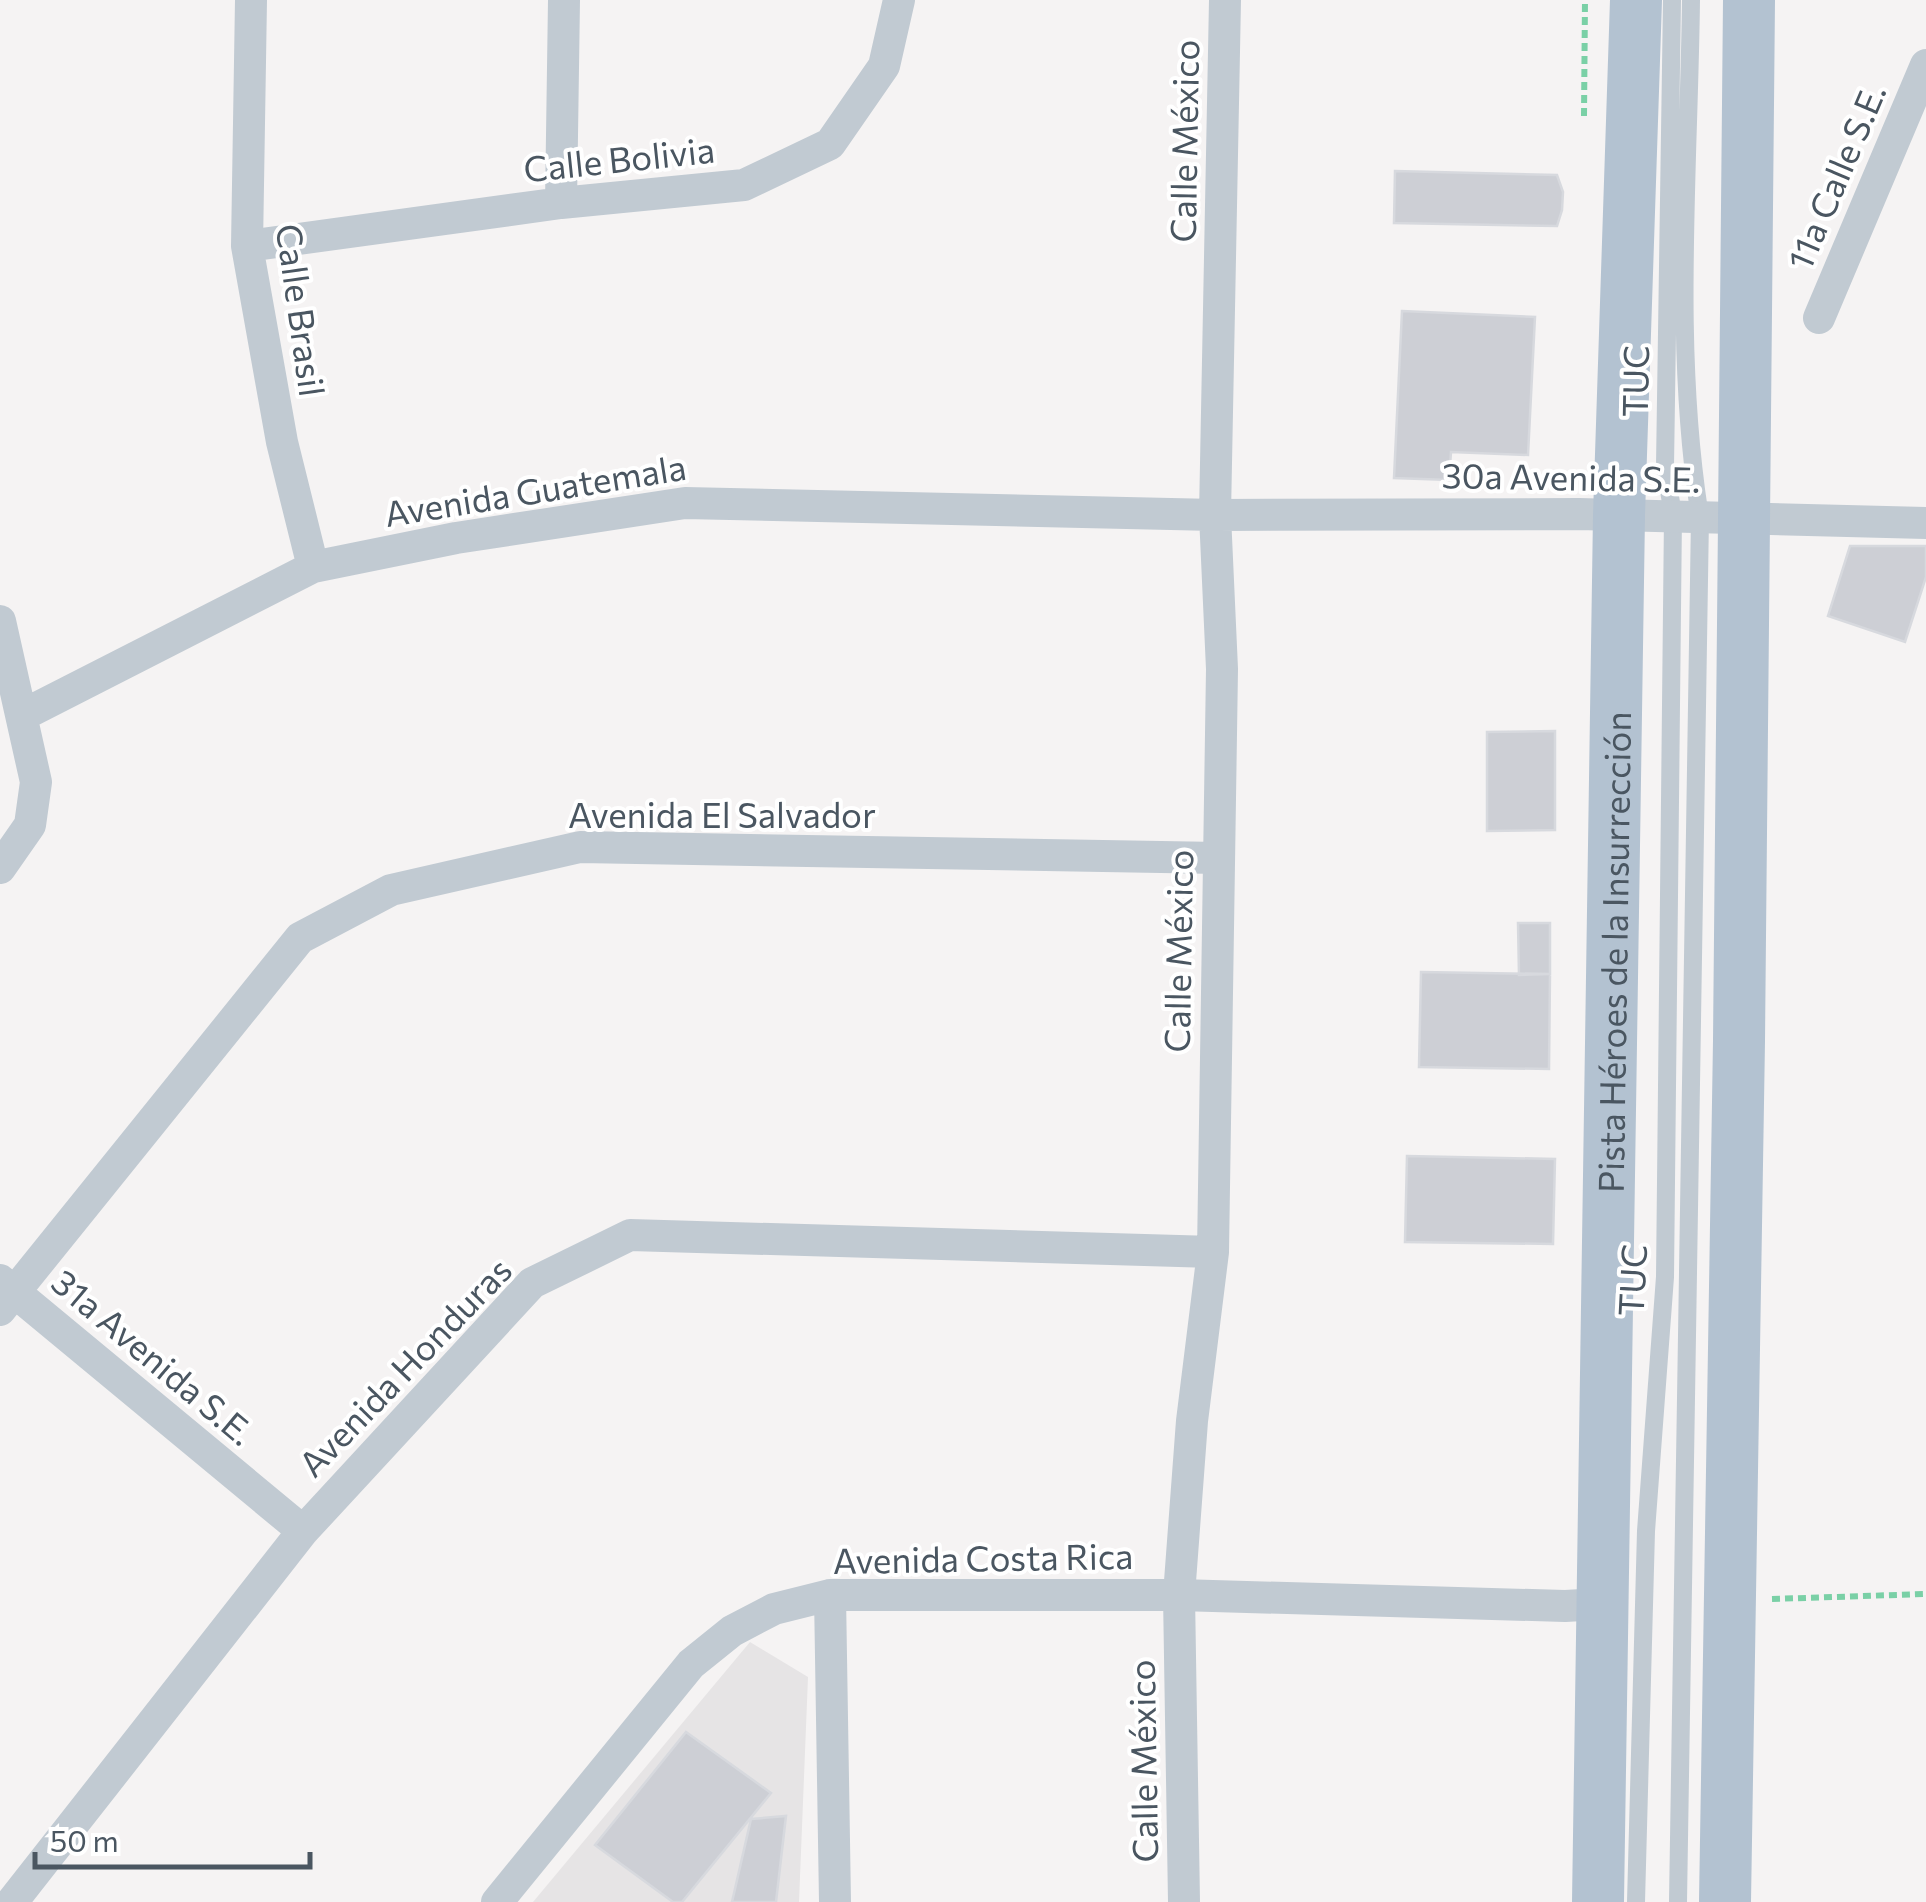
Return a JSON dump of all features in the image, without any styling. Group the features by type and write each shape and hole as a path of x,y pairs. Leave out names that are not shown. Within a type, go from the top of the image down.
{"main road":[{"name":"Pista Héroes de la Insurrección","path":"1598,1902 1620,515 1636,0"},
{"path":"1725,1902 1740,1022 1705,516 1749,0"}],"street":[{"name":"Calle Brasil","path":"252,0 248,246 282,442 313,567"},
{"path":"561,203 564,0"},
{"name":"Calle Bolivia","path":"248,246 561,203 744,185 830,144 884,66 899,0"},
{"name":"Calle México","path":"1184,1902 1179,1595 1192,1421 1213,1252 1222,668 1216,515 1225,0"},
{"name":"11a Calle S.E.","path":"1818,318 1926,66"},
{"name":"Avenida Guatemala","path":"23,715 313,567 456,538 684,502 1216,515"},
{"name":"30a Avenida S.E.","path":"1216,515 1620,515 1926,523"},
{"path":"0,620 36,782 30,825 0,868"},
{"name":"Avenida El Salvador","path":"4,1294 300,938 391,890 580,847 1219,858"},
{"name":"Avenida Honduras","path":"12,1902 303,1531 532,1283 630,1235 1213,1252"},
{"name":"31a Avenida S.E.","path":"4,1294 303,1531"},
{"path":"830,1595 834,1902"},
{"name":"Avenida Costa Rica","path":"497,1902 691,1664 732,1631 774,1609 830,1595 1179,1595 1600,1604"}],"lane":[{"name":"TUC","path":"1636,1902 1646,1530 1666,1276 1705,516 1666,466 1672,0"},
{"name":"TUC","path":"1678,1902 1705,516 1691,456 1685,375 1691,0"}],"path":[{"path":"1769,1598 1926,1594"}],"shaded area":[{"path":"750,1642 808,1677 799,1902 533,1902"}],"building":[{"path":"1395,171 1557,175 1563,192 1562,210 1557,226 1394,223"},
{"path":"1402,311 1535,317 1528,455 1451,452 1449,480 1394,478"},
{"path":"1850,546 1926,546 1926,577 1905,642 1828,616"},
{"path":"1555,731 1555,830 1487,831 1487,732"},
{"path":"1518,923 1550,923 1550,974 1519,975"},
{"path":"1421,972 1550,974 1549,1069 1419,1067"},
{"path":"1407,1156 1555,1159 1553,1244 1405,1242"},
{"path":"686,1732 771,1793 682,1902 673,1902 595,1845"},
{"path":"786,1816 776,1902 732,1902 751,1819"}]}
